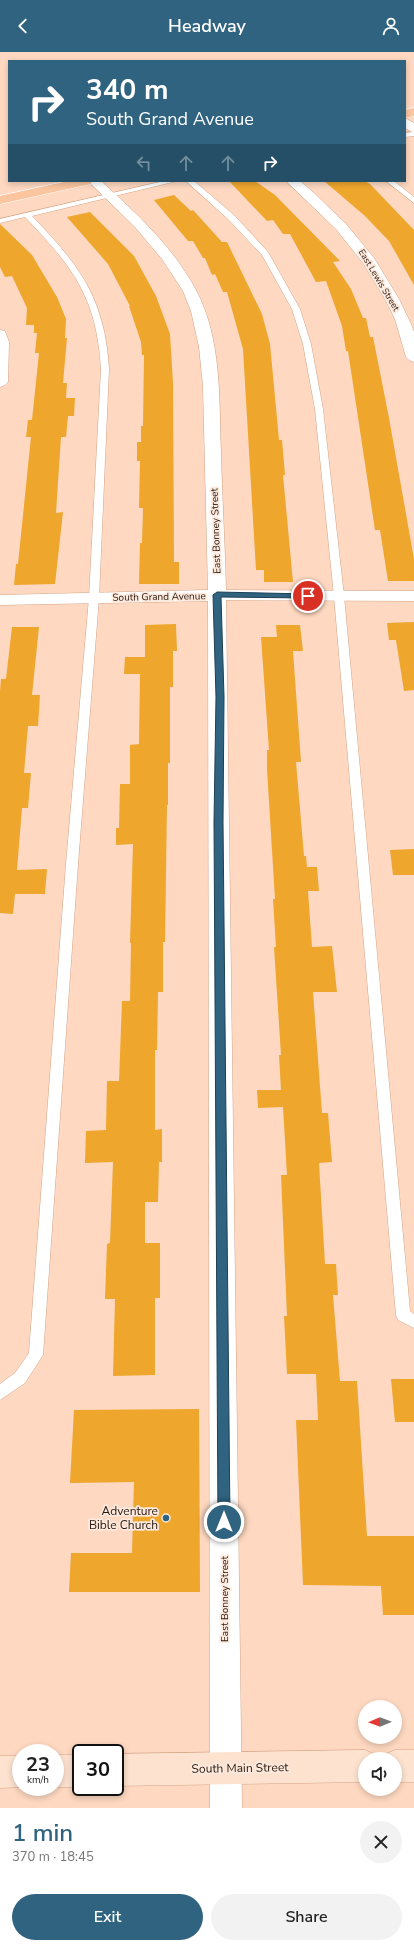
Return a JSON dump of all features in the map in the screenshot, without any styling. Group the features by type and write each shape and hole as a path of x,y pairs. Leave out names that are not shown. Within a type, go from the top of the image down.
{"main road":[{"path":"0,200 81,182"},
{"name":"South Main Street","path":"124,1770 358,1766"},
{"path":"402,1766 414,1766"},
{"path":"0,1772 12,1772"}],"street":[{"path":"406,123 414,129"},
{"name":"East Lewis Street","path":"293,182 325,209 357,243 370,262 402,320 414,357"},
{"name":"East Bonney Street","path":"102,188 162,247 181,276 197,310 208,345 220,697 219,822 224,1346 226,1808"},
{"path":"0,334 2,342 0,382"},
{"name":"South Grand Avenue","path":"0,600 217,595 414,596"}],"lane":[{"path":"0,221 27,215 102,188 163,182"},
{"path":"191,182 232,218 265,254 296,309 307,344 319,409 339,596 403,1315 414,1320"},
{"path":"391,182 414,201"},
{"path":"0,1393 20,1378 36,1355 72,864 94,598 105,346 101,326 93,303 77,272 56,244 27,215"}],"building":[{"path":"230,182 256,182 275,195 340,261 333,262 351,289 363,318 366,318 370,337 373,337 389,418 414,559 414,581 388,581 380,530 375,530 348,351 346,351 342,326 326,281 316,282 290,234 283,234 273,220 267,221"},
{"path":"325,182 367,182 414,230 414,285 389,241 365,216"},
{"path":"174,195 191,211 193,210 222,242 227,242 262,314 270,344 279,440 282,440 285,475 283,475 293,582 264,582 264,570 256,570 243,349 227,292 223,292 215,274 212,275 205,258 203,258 193,241 188,241 154,200"},
{"path":"90,212 134,256 156,296 170,334 173,383 174,562 179,562 179,584 139,584 143,508 139,508 140,461 137,461 137,442 141,442 141,426 143,426 144,355 142,355 141,342 130,306 108,264 67,217"},
{"path":"0,224 32,255 57,297 66,319 65,338 67,338 63,383 67,383 66,398 75,398 74,416 68,416 66,437 61,437 56,513 63,512 55,584 14,585 16,564 18,564 31,437 26,437 28,420 32,420 39,353 35,353 37,333 34,333 34,325 26,325 27,308 12,276 5,277 0,267"},
{"path":"414,622 414,690 404,691 396,640 389,640 387,623"},
{"path":"176,624 177,651 173,651 173,687 170,687 170,763 168,763 163,992 158,992 157,1050 155,1050 155,1130 162,1129 162,1162 159,1162 158,1202 145,1202 145,1243 160,1243 160,1298 155,1298 155,1375 113,1376 115,1299 105,1299 107,1244 110,1243 113,1162 85,1163 86,1131 106,1130 107,1081 119,1081 122,1001 130,1001 133,844 116,845 116,828 119,828 120,784 130,784 130,745 139,744 140,674 124,674 125,657 145,657 145,625"},
{"path":"276,625 300,625 303,651 293,651 301,762 296,762 304,856 306,856 307,867 317,867 319,891 308,891 312,947 332,946 337,992 313,992 322,1113 328,1113 332,1162 319,1163 325,1264 336,1264 338,1295 333,1295 340,1381 357,1381 367,1536 414,1536 414,1615 383,1615 381,1586 303,1585 296,1420 318,1420 316,1374 287,1374 284,1316 287,1316 281,1175 287,1175 283,1107 258,1108 257,1090 281,1090 279,1055 281,1055 274,947 276,947 273,899 275,899 267,769 267,750 269,750 261,637 277,637"},
{"path":"12,627 39,627 32,695 40,695 38,726 28,726 24,773 31,773 28,808 22,808 17,870 47,869 45,894 15,894 13,914 0,913 0,691 1,679 6,679"},
{"path":"414,849 414,875 393,875 390,850"},
{"path":"391,1379 414,1379 414,1422 395,1422"},
{"name":"Adventure Bible Church","path":"199,1409 200,1592 69,1592 71,1553 132,1553 134,1482 70,1483 74,1410"}],"place":[{"name":"Adventure Bible Church","path":"166,1518"}],"route":[{"path":"224,1522 224,1338 219,822 220,697 217,595 308,596"}]}
